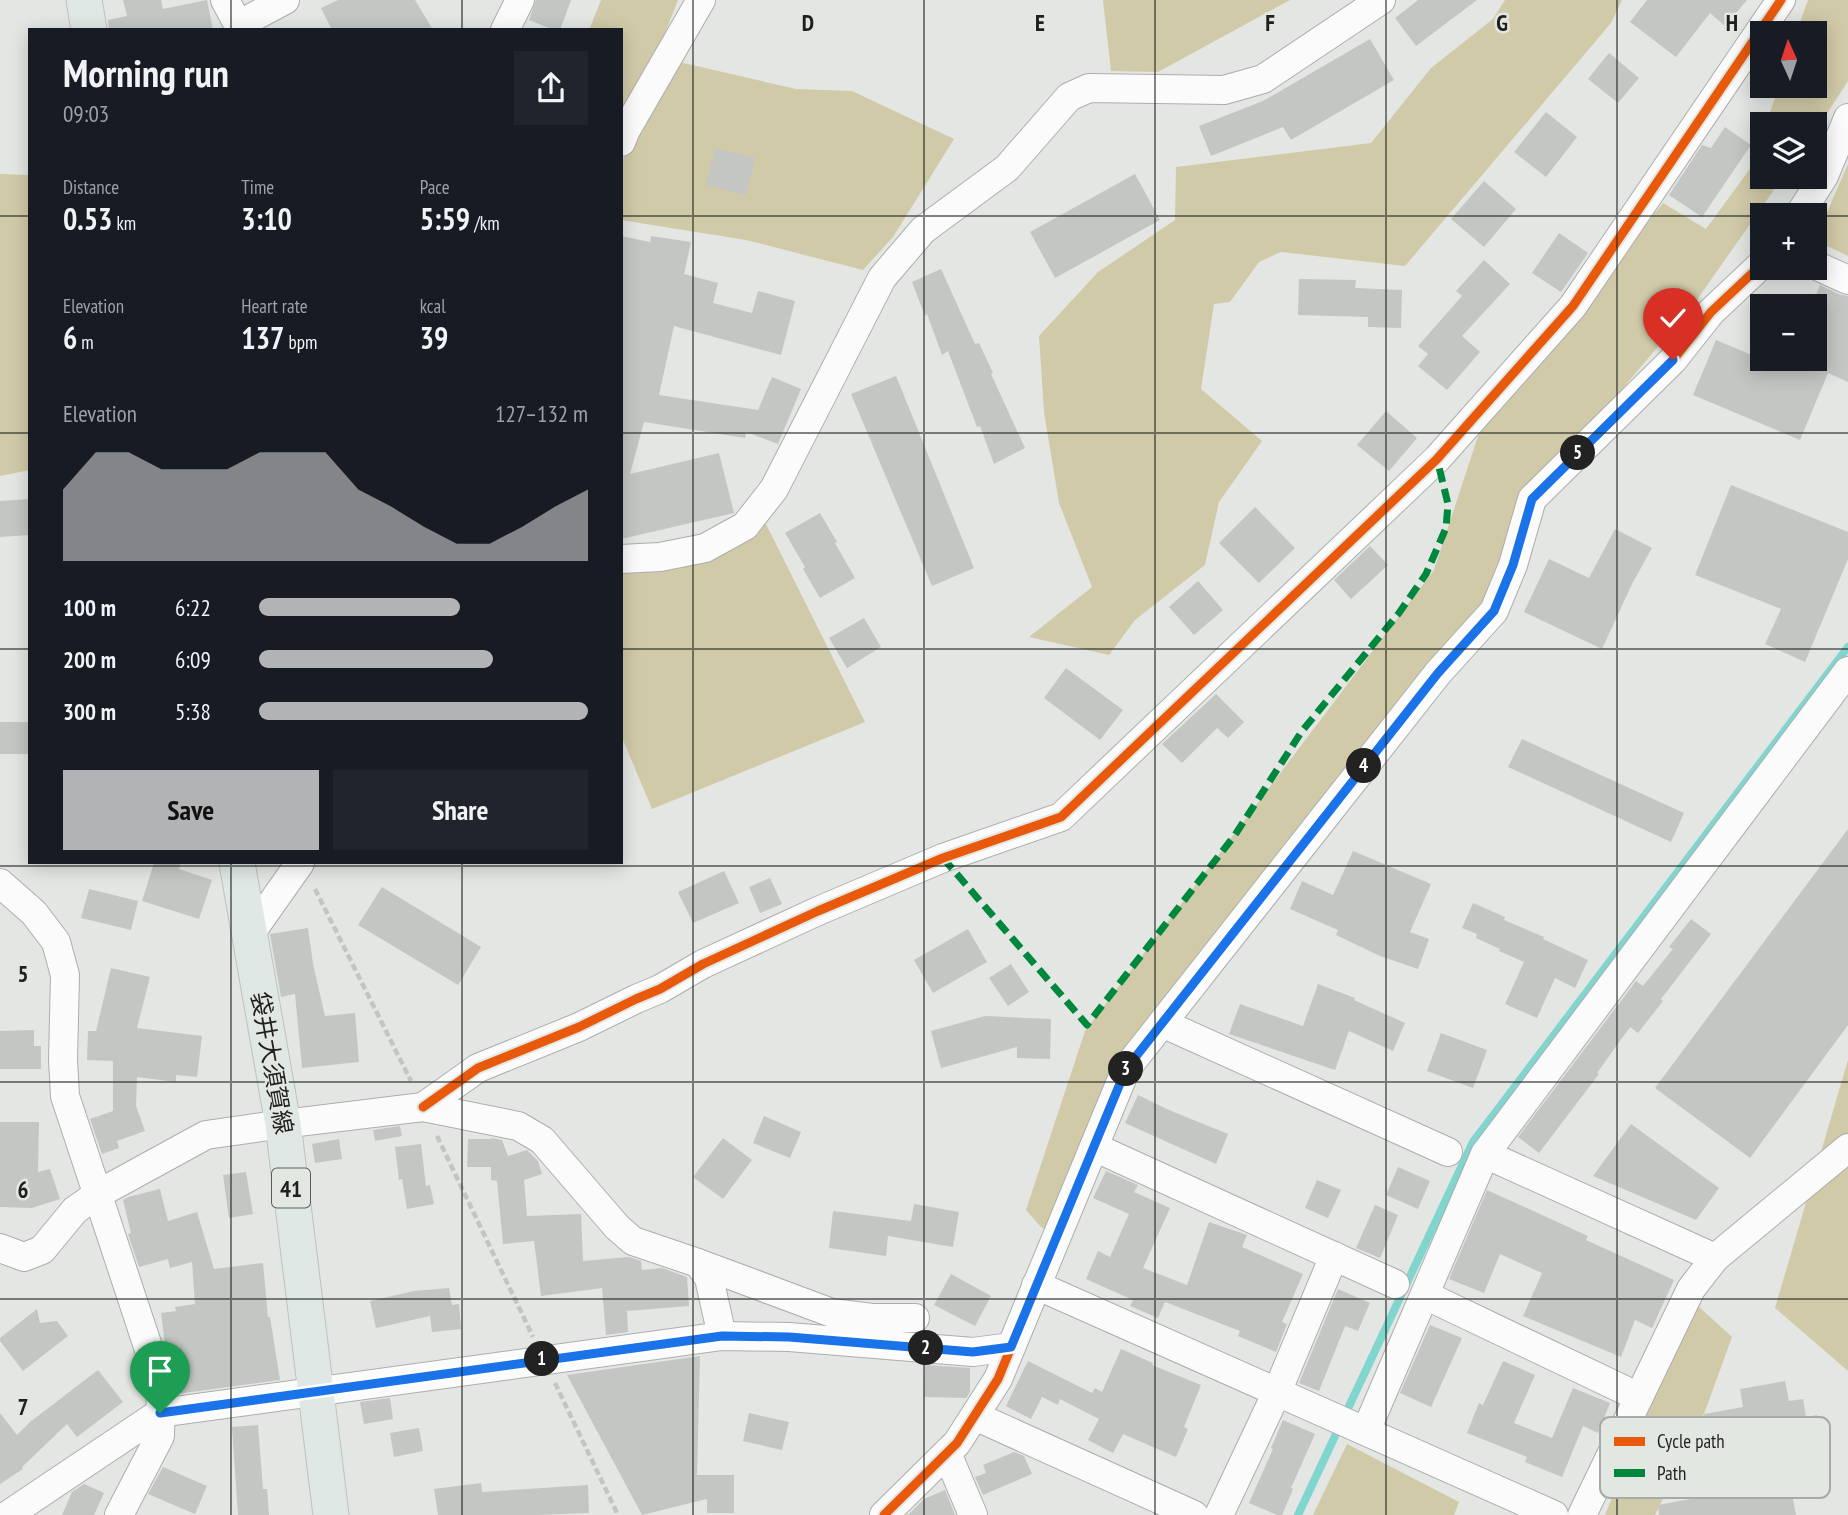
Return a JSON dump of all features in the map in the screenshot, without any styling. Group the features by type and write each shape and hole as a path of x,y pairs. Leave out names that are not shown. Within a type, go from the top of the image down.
{"main road":[{"path":"84,0 89,28"},
{"name":"袋井大須賀線","path":"237,864 283,1124 331,1515"}],"street":[{"path":"225,0 240,27 285,0"},
{"path":"506,28 520,0"},
{"path":"623,137 701,0"},
{"path":"623,559 660,557 705,548 745,526 774,489 882,278 923,230 1007,168 1069,97 1089,88 1224,89 1263,79 1381,0"},
{"path":"423,1107 478,1068 579,1027 749,943 943,858 1061,817 1437,459 1573,306 1781,0"},
{"path":"1807,203 1824,176 1848,118"},
{"path":"1827,270 1848,280"},
{"path":"884,1515 957,1443 998,1379 1126,1069 1438,673 1494,611 1513,565 1532,499 1673,360 1711,312 1750,275"},
{"path":"1366,1431 1485,1154 1848,671"},
{"path":"250,934 299,864"},
{"path":"0,883 34,913 56,942 65,975 65,1096 161,1386 160,1436 119,1515"},
{"path":"1162,1023 1448,1152"},
{"path":"0,1248 24,1257 42,1250 75,1210 98,1194 206,1135 423,1107 518,1126 542,1140 617,1227 633,1241 832,1313 872,1318 915,1318"},
{"path":"1094,1147 1395,1284"},
{"path":"1629,1417 1692,1289 1715,1258 1848,1148"},
{"path":"1485,1154 1715,1258"},
{"path":"1219,1515 1277,1392 1334,1256"},
{"path":"698,1263 709,1278 722,1336"},
{"path":"1036,1285 1555,1515"},
{"path":"1425,1295 1639,1397"},
{"path":"8,1515 160,1413 722,1336 789,1337 973,1352 1011,1347"},
{"path":"975,1416 1194,1515"},
{"path":"947,1453 973,1515"},
{"path":"1582,1515 1600,1478"}],"path":[{"path":"314,887 423,1107 618,1515"}],"shaded area":[{"path":"601,0 678,0 663,38 623,115 623,28 590,28"},
{"path":"1103,0 1290,0 1158,72 1111,71"},
{"path":"1505,0 1622,0 1611,23 1405,266 1281,252 1259,262 1230,302 1214,304 1201,389 1262,441 1219,502 1205,565 1135,620 1109,655 1029,637 1092,587 1059,503 1044,412 1039,336 1098,272 1175,220 1176,167 1371,143 1431,68 1493,19"},
{"path":"1808,0 1848,0 1848,81 1827,113 1770,112 1775,98 1827,98 1827,21 1800,21"},
{"path":"679,62 796,89 852,91 954,139 893,237 863,270 746,240 623,220 623,160"},
{"path":"1848,164 1848,256 1827,246 1827,212"},
{"path":"1750,169 1750,189 1775,189 1765,203 1750,203 1750,224 1694,304 1547,478 1485,621 1126,1069 1056,1237 1040,1226 1026,1210 1085,1031 1434,570 1481,427 1663,203 1706,229"},
{"path":"0,174 28,175 28,470 0,476"},
{"path":"764,520 865,722 652,809 623,740 623,565"},
{"path":"1848,1060 1848,1371 1775,1308"},
{"path":"1698,1306 1732,1337 1704,1414 1703,1417 1645,1416"},
{"path":"1347,1444 1459,1502 1454,1515 1313,1515"},
{"path":"1612,1498 1663,1498 1655,1515 1605,1515"}],"building":[{"path":"123,0 161,0 163,9 207,0 213,28 109,28 108,20 127,16"},
{"path":"338,0 415,0 432,28 331,28 321,8"},
{"path":"536,0 571,0 561,28 549,28 529,20"},
{"path":"1418,0 1477,0 1416,46 1395,18"},
{"path":"1647,0 1747,0 1725,26 1710,13 1676,57 1630,22"},
{"path":"1370,39 1394,80 1291,140 1283,127 1211,156 1199,126 1263,101"},
{"path":"1609,53 1639,78 1618,103 1588,79"},
{"path":"1546,112 1577,137 1546,177 1514,152"},
{"path":"1725,127 1750,144 1702,217 1669,195 1702,145 1711,148"},
{"path":"715,148 755,158 746,195 706,185"},
{"path":"1135,174 1160,220 1055,278 1030,232"},
{"path":"1484,181 1516,209 1484,247 1451,219"},
{"path":"1559,233 1588,253 1561,292 1532,273"},
{"path":"623,236 650,242 651,236 691,242 684,274 718,283 713,303 752,313 758,291 795,301 781,355 674,326 659,395 758,410 772,377 801,389 778,444 746,432 745,438 644,422 630,474 719,453 734,513 623,539"},
{"path":"1484,260 1510,284 1462,336 1480,352 1447,390 1418,366 1428,354 1418,346 1462,296 1456,291"},
{"path":"941,269 975,344 979,343 1025,448 994,464 948,351 942,355 912,282"},
{"path":"1299,279 1356,280 1355,288 1402,290 1401,328 1368,327 1368,317 1298,315"},
{"path":"1820,285 1848,296 1848,382 1828,373 1800,440 1693,395 1716,340 1750,354 1750,371 1827,371 1827,294 1816,294"},
{"path":"896,376 974,568 932,586 851,394"},
{"path":"1386,411 1417,438 1389,471 1357,445"},
{"path":"1731,485 1848,532 1848,559 1805,662 1765,644 1781,609 1695,575"},
{"path":"28,499 28,535 0,537 0,501"},
{"path":"1255,507 1295,548 1259,583 1219,543"},
{"path":"820,513 855,578 820,598 785,533"},
{"path":"1615,529 1652,548 1602,649 1524,612 1549,559 1589,578"},
{"path":"1370,546 1388,565 1351,599 1334,580"},
{"path":"1198,581 1223,610 1194,635 1169,607"},
{"path":"864,618 881,647 847,668 829,638"},
{"path":"1066,668 1123,710 1100,740 1044,698"},
{"path":"1216,694 1244,722 1228,738 1217,728 1182,763 1162,744"},
{"path":"0,722 28,722 28,754 0,754"},
{"path":"1522,739 1684,813 1671,842 1508,767"},
{"path":"1848,829 1848,1025 1750,1158 1655,1088"},
{"path":"1353,851 1431,884 1410,932 1429,939 1418,969 1380,956 1336,935 1338,930 1290,909 1302,881 1333,895"},
{"path":"154,864 181,864 179,869 212,880 199,919 142,901"},
{"path":"724,871 739,903 693,923 678,892"},
{"path":"770,878 782,904 760,913 749,887"},
{"path":"382,887 481,947 458,985 358,925"},
{"path":"89,889 138,901 131,930 81,918"},
{"path":"1473,903 1588,960 1575,988 1555,978 1537,1018 1505,1004 1524,962 1499,951 1500,949 1476,938 1477,934 1462,928"},
{"path":"1691,919 1711,934 1638,1033 1630,1027 1597,1073 1599,1074 1539,1153 1518,1137 1636,981 1643,986 1673,949 1669,947"},
{"path":"308,928 325,1016 355,1013 359,1062 302,1068 295,994 281,997 270,934"},
{"path":"968,929 987,962 933,993 914,960"},
{"path":"1011,964 1029,992 1008,1006 989,978"},
{"path":"111,968 150,977 137,1028 202,1036 197,1077 176,1075 176,1082 137,1077 136,1106 145,1131 117,1141 119,1148 102,1154 90,1119 113,1111 113,1061 87,1060 88,1031 96,1031"},
{"path":"1318,984 1355,998 1354,1000 1405,1023 1393,1051 1349,1031 1335,1070 1229,1034 1240,1004 1303,1026"},
{"path":"985,1016 1051,1019 1050,1059 1017,1058 1017,1047 941,1068 931,1031"},
{"path":"34,1030 34,1046 41,1046 41,1069 0,1069 0,1031"},
{"path":"1441,1033 1487,1050 1473,1088 1427,1071"},
{"path":"1138,1095 1228,1134 1216,1164 1125,1123"},
{"path":"764,1116 801,1132 790,1158 753,1143"},
{"path":"0,1122 39,1122 38,1172 50,1169 60,1199 32,1208 0,1207"},
{"path":"1631,1124 1719,1188 1696,1220 1593,1176"},
{"path":"400,1126 402,1136 375,1141 373,1130"},
{"path":"723,1138 752,1160 723,1199 693,1177"},
{"path":"339,1139 342,1159 315,1163 312,1144"},
{"path":"468,1139 502,1140 508,1156 527,1150 538,1161 542,1174 524,1180 527,1216 581,1214 583,1261 629,1257 641,1261 642,1270 662,1268 687,1277 689,1306 627,1311 628,1332 606,1335 602,1288 541,1296 534,1241 503,1244 497,1181 491,1180 491,1167 467,1167"},
{"path":"421,1144 426,1186 430,1185 434,1204 407,1209 402,1179 399,1180 395,1147"},
{"path":"1398,1167 1430,1181 1418,1209 1386,1195"},
{"path":"1106,1171 1138,1185 1134,1192 1170,1208 1143,1268 1187,1285 1209,1222 1247,1235 1242,1247 1303,1274 1282,1322 1287,1324 1276,1352 1238,1336 1240,1331 1165,1302 1158,1318 1130,1306 1133,1300 1086,1279 1098,1251 1110,1257 1129,1214 1093,1198"},
{"path":"246,1172 253,1214 229,1218 223,1175"},
{"path":"1317,1180 1341,1190 1328,1218 1305,1208"},
{"path":"160,1189 168,1221 197,1212 214,1269 263,1263 268,1317 280,1380 177,1394 177,1381 165,1345 161,1313 176,1311 175,1307 195,1304 192,1262 170,1268 168,1259 139,1267 128,1234 131,1233 123,1200"},
{"path":"1487,1190 1588,1236 1586,1240 1674,1280 1652,1328 1635,1320 1621,1357 1523,1316 1542,1273 1500,1254 1484,1293 1449,1279"},
{"path":"914,1204 959,1212 953,1247 888,1236 886,1256 829,1248 833,1211 911,1221"},
{"path":"1375,1205 1398,1215 1380,1258 1356,1248"},
{"path":"951,1274 991,1296 975,1326 934,1305"},
{"path":"449,1288 452,1305 459,1304 461,1329 432,1332 430,1316 376,1328 370,1301 414,1291"},
{"path":"1338,1289 1370,1303 1358,1331 1345,1326 1319,1391 1299,1383"},
{"path":"37,1309 40,1323 57,1321 68,1336 23,1371 0,1338"},
{"path":"1430,1325 1462,1338 1431,1407 1400,1393"},
{"path":"1121,1349 1201,1385 1184,1427 1188,1429 1176,1457 1123,1434 1113,1453 1088,1440 1099,1419 1060,1399 1058,1405 1042,1397 1031,1419 1006,1406 1028,1361 1092,1393 1095,1388 1102,1392"},
{"path":"700,1356 697,1475 734,1475 734,1513 707,1513 707,1499 642,1515 567,1375"},
{"path":"1503,1361 1535,1375 1514,1423 1552,1438 1573,1388 1610,1403 1604,1417 1600,1417 1598,1433 1583,1426 1562,1477 1525,1462 1527,1457 1467,1433 1479,1403 1483,1405"},
{"path":"925,1365 970,1368 970,1392 966,1398 924,1397"},
{"path":"98,1370 123,1402 77,1437 67,1424 22,1467 23,1469 0,1484 0,1413 17,1435"},
{"path":"1785,1381 1789,1401 1803,1399 1806,1417 1705,1417 1704,1414 1743,1407 1740,1389"},
{"path":"390,1398 393,1419 364,1424 360,1402"},
{"path":"749,1413 789,1422 782,1450 743,1441"},
{"path":"1283,1420 1315,1434 1282,1515 1277,1515 1249,1503"},
{"path":"258,1425 263,1489 267,1489 269,1515 238,1515 232,1427"},
{"path":"419,1428 423,1451 394,1457 390,1433"},
{"path":"1014,1452 1024,1456 1032,1474 983,1495 975,1477 986,1473 983,1465"},
{"path":"163,1467 207,1486 195,1514 148,1494"},
{"path":"481,1483 482,1492 588,1485 589,1513 438,1515 434,1489"},
{"path":"84,1484 104,1493 94,1515 62,1515 72,1492"},
{"path":"945,1490 955,1515 908,1515 924,1499"},
{"path":"1696,1498 1793,1498 1796,1515 1659,1515 1658,1505"}],"waterway":[{"path":"1298,1515 1473,1142 1848,647"}],"marked path":[{"path":"943,858 1087,1025 1235,835 1302,731 1399,613 1426,574 1446,528 1448,504 1437,459"}],"cycle path":[{"path":"423,1107 478,1068 579,1027 660,989 703,964 818,911 943,858 1061,817 1437,459 1573,306 1781,0"},
{"path":"884,1515 957,1443 998,1379 1126,1069 1438,673 1494,611 1513,565 1532,499 1673,360 1711,312 1750,275"}],"route":[{"path":"160,1413 722,1336 789,1337 973,1352 1011,1347 1126,1069 1438,673 1494,611 1513,565 1532,499 1673,360"}]}
